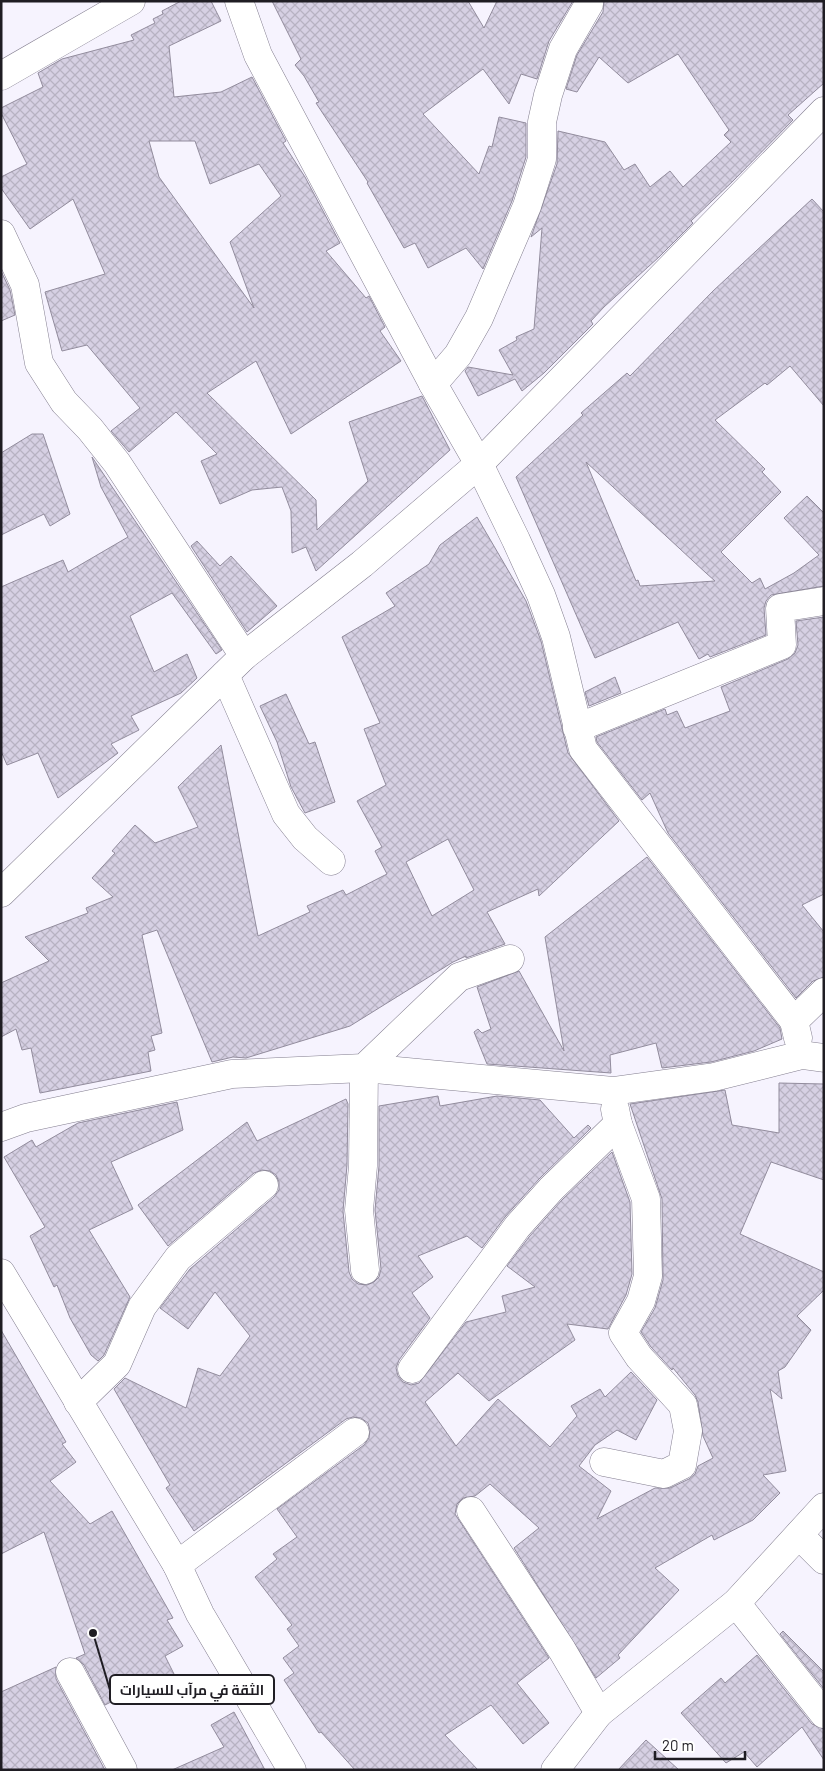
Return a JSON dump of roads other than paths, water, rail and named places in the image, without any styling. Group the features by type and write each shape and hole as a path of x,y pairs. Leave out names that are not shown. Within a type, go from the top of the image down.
{"street":[{"path":"1,76 131,1"},
{"path":"1,1128 26,1118 232,1074 364,1068 612,1091 714,1077 813,1056 794,1021 583,749 556,636 541,595 479,464 433,384 258,55 238,1"},
{"path":"433,384 458,355 479,318 527,206 542,159 542,122 551,86 563,49 589,4"},
{"path":"1,893 244,656 362,564 479,464 824,111"},
{"path":"1,234 26,285 39,363 64,402 90,429 117,463 244,656"},
{"path":"577,728 782,645 780,608 824,602"},
{"path":"225,675 286,814 305,838 331,861"},
{"path":"365,1270 359,1210 363,1166 364,1068 459,977 510,958"},
{"path":"794,1021 824,992"},
{"path":"604,1462 664,1474 682,1465 688,1430 683,1405 639,1357 623,1333 641,1301 648,1276 646,1199 618,1124 612,1091"},
{"path":"412,1369 517,1228 551,1188 618,1124"},
{"path":"78,1402 117,1364 142,1307 178,1258 264,1185"},
{"path":"1,1273 177,1564 200,1614 290,1769"},
{"path":"177,1564 355,1432"},
{"path":"556,1770 599,1713 736,1603 824,1507"},
{"path":"471,1511 562,1650 599,1713"},
{"path":"798,1535 824,1560"},
{"path":"736,1603 824,1714"},
{"path":"70,1672 123,1770"}],"place":[{"name":"الثقة في مرآب للسيارات","path":"93,1633"}]}
